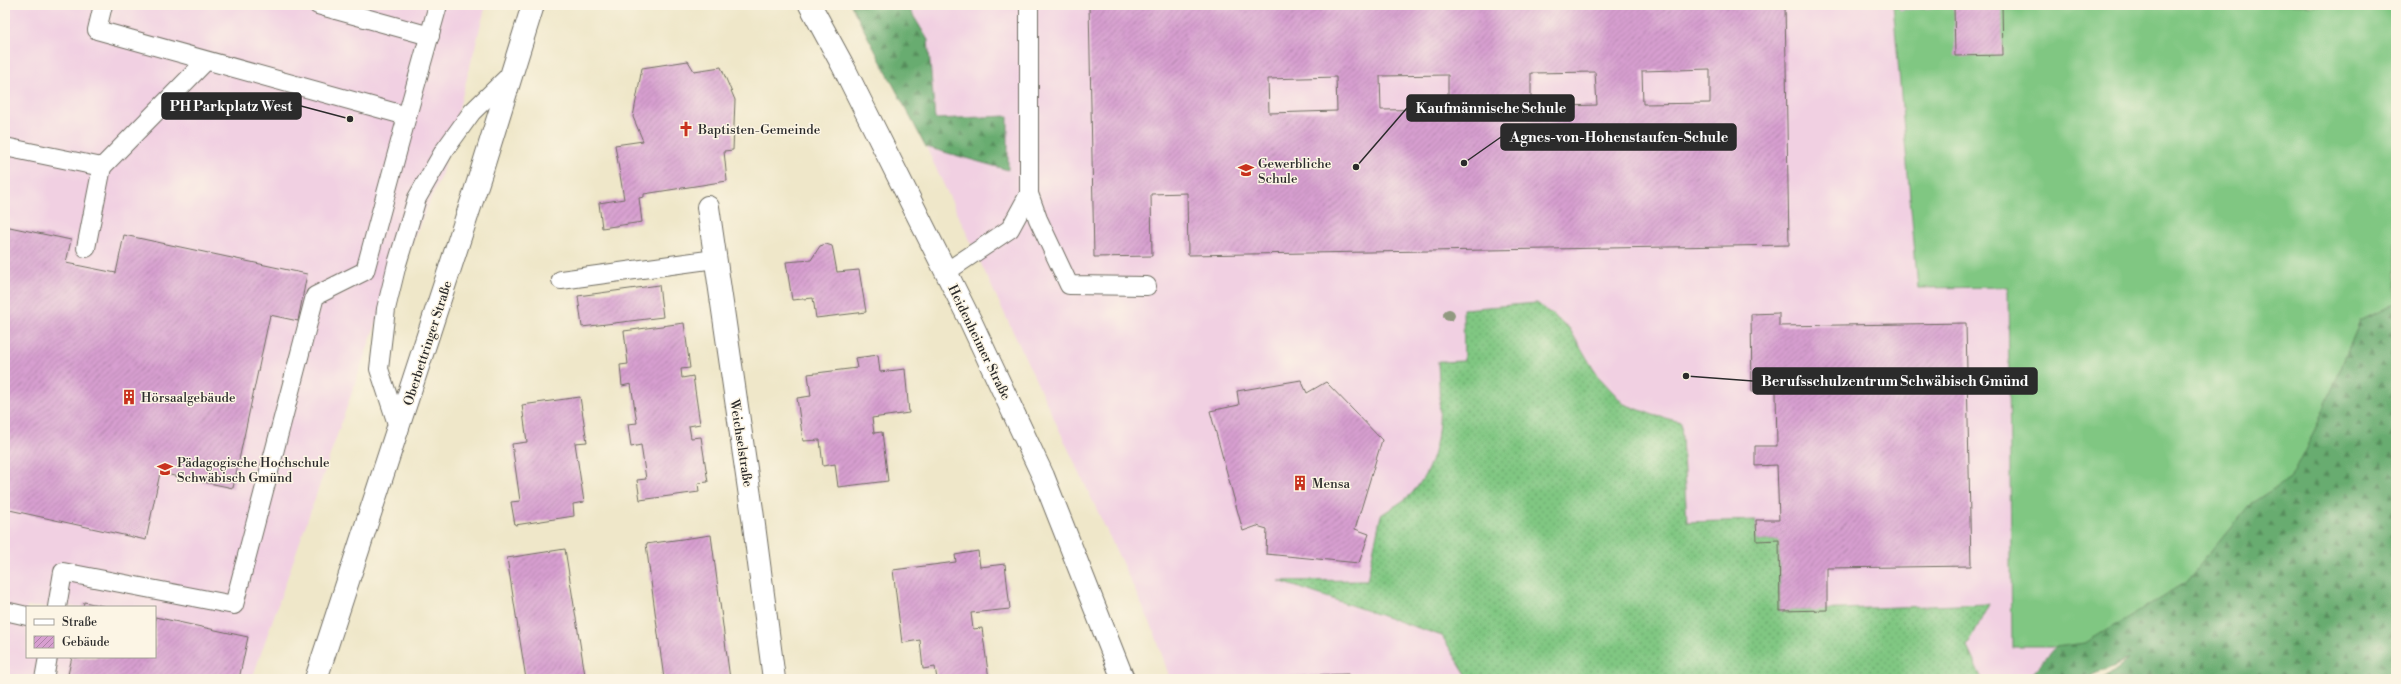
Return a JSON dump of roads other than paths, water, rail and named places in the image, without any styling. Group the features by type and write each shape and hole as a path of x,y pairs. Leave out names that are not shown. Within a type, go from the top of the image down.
{"street":[{"name":"Oberbettringer Straße","path":"316,679 399,430 533,5"},
{"name":"Heidenheimer Straße","path":"796,5 813,10 946,272 1043,476 1123,679"},
{"name":"Weichselstraße","path":"708,207 714,259 751,502 774,679"}],"lane":[{"path":"103,5 97,30 407,116"},
{"path":"318,5 430,36"},
{"path":"57,606 63,572 234,605 315,296 365,271 438,5"},
{"path":"1029,5 1029,194 1038,220 1069,285 1147,286"},
{"path":"86,248 102,167 206,60"},
{"path":"399,430 379,369 386,310 397,264 417,198 444,151 472,112 511,74"},
{"path":"5,147 102,167"},
{"path":"946,272 1010,229 1029,194"},
{"path":"561,280 714,259"},
{"path":"5,611 26,616"},
{"path":"44,679 48,658"}],"place":[{"name":"PH Parkplatz West","path":"350,119"},
{"name":"Baptisten-Gemeinde","path":"686,129"},
{"name":"Agnes-von-Hohenstaufen-Schule","path":"1464,163"},
{"name":"Kaufmännische Schule","path":"1356,167"},
{"name":"Gewerbliche Schule","path":"1246,170"},
{"name":"Berufsschulzentrum Schwäbisch Gmünd","path":"1686,376"},
{"name":"Hörsaalgebäude","path":"129,397"},
{"name":"Pädagogische Hochschule Schwäbisch Gmünd","path":"165,469"},
{"name":"Mensa","path":"1300,483"}]}
